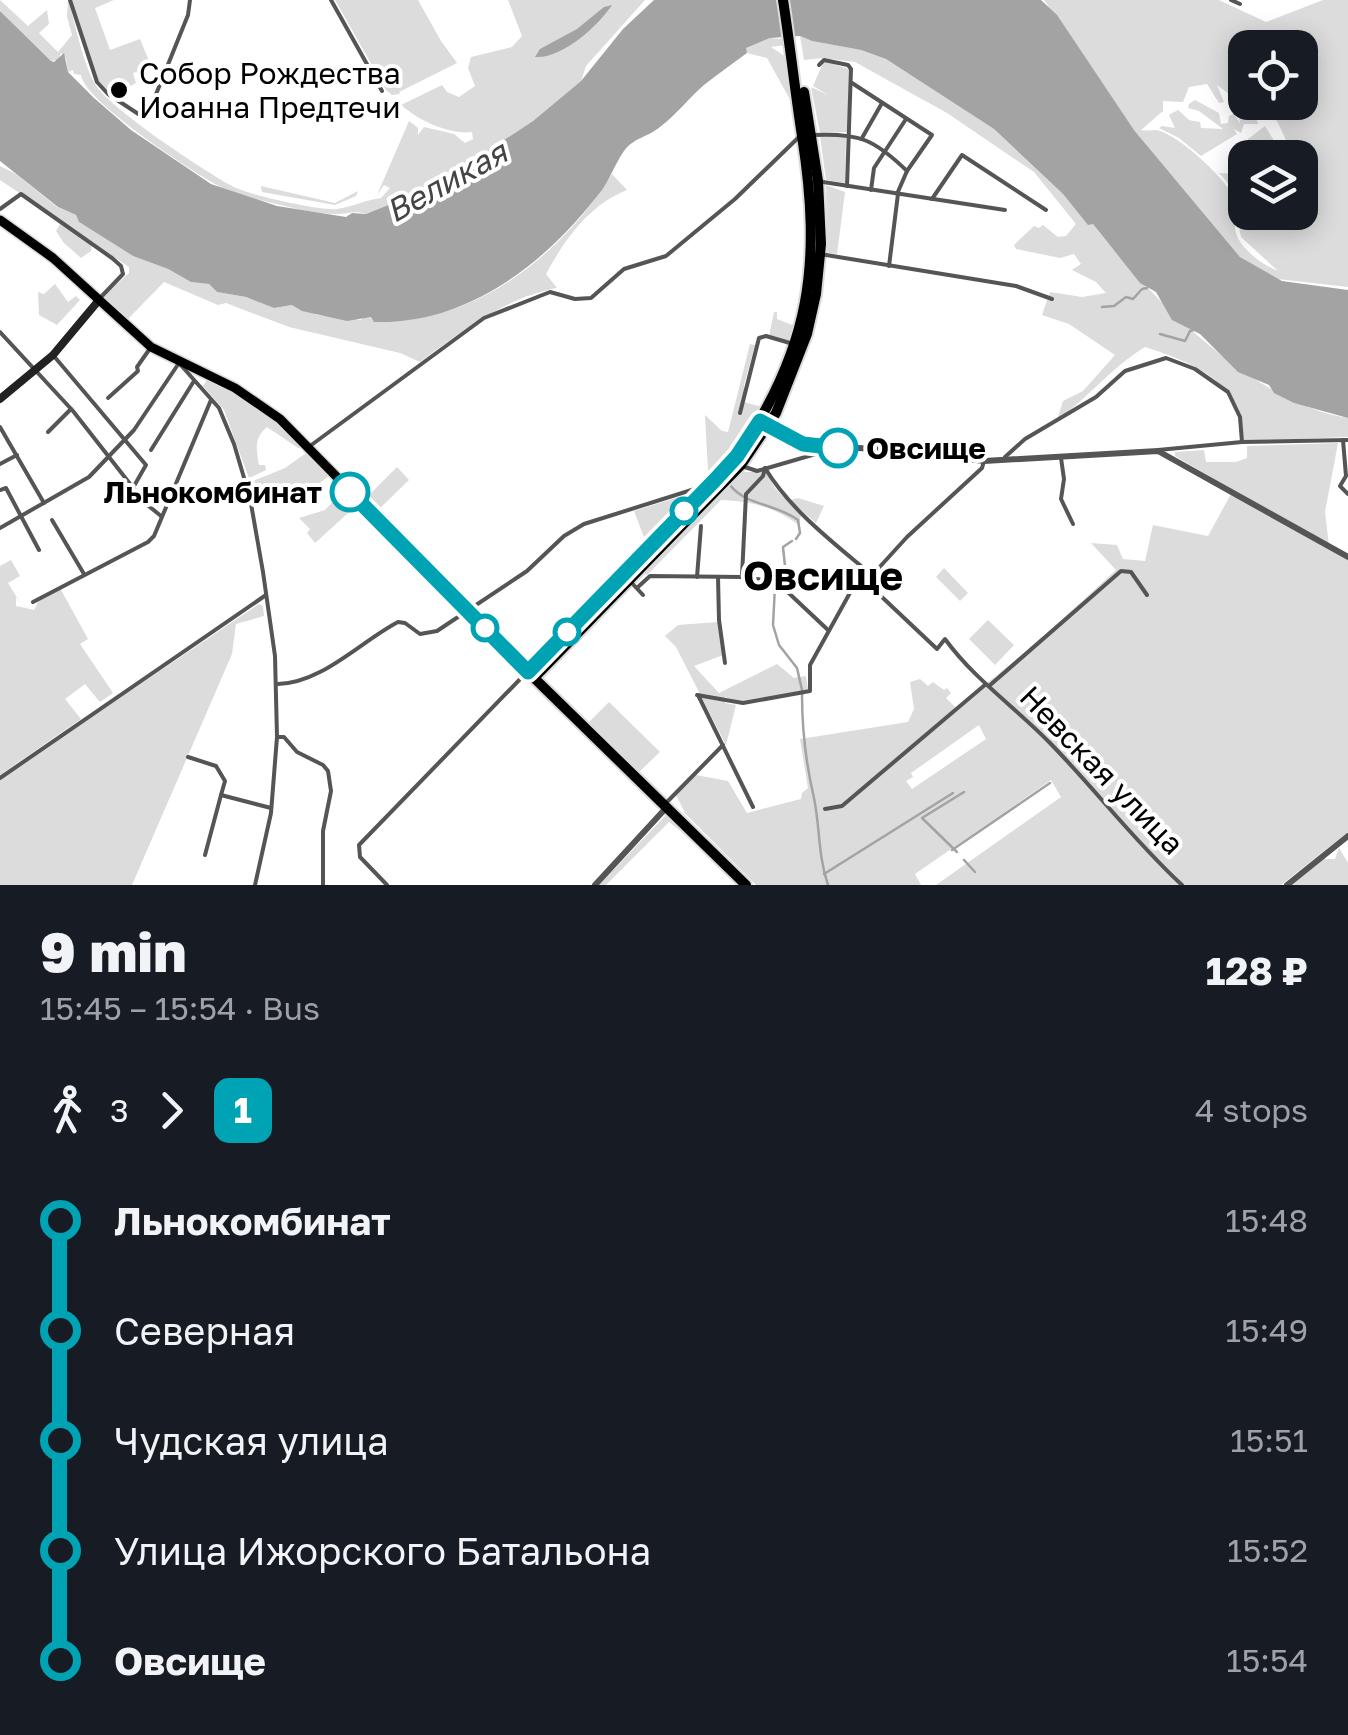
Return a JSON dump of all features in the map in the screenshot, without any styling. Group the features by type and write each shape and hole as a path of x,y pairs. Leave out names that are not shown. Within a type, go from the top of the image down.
{"highway":[{"path":"531,675 741,465 794,372 816,294 820,254 786,0"},
{"path":"806,135 818,181 816,211"},
{"path":"531,675 634,584 655,548 764,424 795,344 817,231"},
{"path":"531,675 746,885"}],"main road":[{"path":"0,220 53,258 151,348 244,393 310,446 360,503 531,675"},
{"path":"0,398 53,355 99,300"}],"street":[{"path":"70,0 97,82 146,119 188,15 190,0"},
{"path":"332,0 382,91"},
{"path":"1231,0 1240,4"},
{"path":"819,65 824,60 848,65 852,83 847,186"},
{"path":"852,83 932,135 907,171 898,194 888,266"},
{"path":"862,138 882,103"},
{"path":"872,190 874,168 907,118"},
{"path":"310,446 484,318 550,292 575,300 591,298 628,268 651,264 666,256 701,230 806,135 849,134 862,138 886,151 907,171"},
{"path":"932,200 961,155 1046,210"},
{"path":"818,181 1004,210"},
{"path":"0,208 21,194 111,256 123,269 99,300"},
{"path":"820,254 1016,286 1052,300"},
{"path":"0,332 71,409 145,503 161,516"},
{"path":"740,412 759,338 766,336 795,344"},
{"path":"108,398 138,371 151,348"},
{"path":"53,355 146,465 134,486"},
{"path":"997,462 1026,439 1096,398 1125,371 1166,358 1195,369 1228,392 1240,417 1242,442"},
{"path":"0,528 89,476 134,430 179,364 219,408 246,482 266,594 275,684 277,736 271,808 255,885"},
{"path":"151,450 194,381"},
{"path":"34,602 148,542 211,400"},
{"path":"48,432 71,409"},
{"path":"764,424 803,444 997,462 1170,453 1242,442 1345,440 1346,476 1340,486 1348,494"},
{"path":"0,427 44,503"},
{"path":"741,465 754,471 838,448"},
{"path":"1170,453 1348,557"},
{"path":"0,464 16,456"},
{"path":"1062,458 1064,479 1060,499 1073,524"},
{"path":"753,808 698,695 743,703 810,690 810,665 851,591 866,582 906,537 982,468 984,461"},
{"path":"765,468 803,514 872,576"},
{"path":"742,577 746,494 765,468"},
{"path":"275,684 290,683 314,673 398,622 420,634 432,633 527,570 564,536 584,524 714,481"},
{"path":"0,490 6,488 39,550"},
{"path":"52,520 84,574"},
{"path":"697,577 702,526"},
{"path":"826,809 842,806 1122,571 1131,572 1147,595"},
{"path":"643,595 634,584 650,576 742,577 777,582 828,630"},
{"path":"718,577 718,620 725,663"},
{"name":"Невская улица","path":"866,582 938,648 945,639 958,658 1044,736 1182,885"},
{"path":"0,778 266,594"},
{"path":"387,885 360,858 359,845 531,675"},
{"path":"277,736 328,771 331,791 324,818 323,885"},
{"path":"595,885 723,745"},
{"path":"188,758 216,766 225,781 206,855"},
{"path":"221,795 271,808"},
{"path":"1287,885 1348,836"}],"shaded area":[{"path":"0,0 28,26 47,10 49,24 39,33 58,52 72,35 68,0 97,87 140,125 219,178 240,190 268,198 337,209 381,198 390,188 384,185 377,195 409,121 418,128 418,135 424,127 454,134 465,143 473,139 472,132 434,125 401,105 442,85 459,97 475,86 468,68 471,57 512,47 522,36 508,0 645,0 586,66 581,81 533,121 432,188 366,214 336,214 242,195 185,165 100,101 81,75 73,70 68,72 61,53 58,60 51,61 0,11"},
{"path":"70,0 114,0 95,8 110,50 140,39 149,61 146,69 133,73 136,83 126,93 112,95 96,78"},
{"path":"335,0 418,0 457,63 392,95"},
{"path":"1044,0 1219,0 1266,22 1323,0 1348,0 1348,287 1277,279 1240,257 1134,130"},
{"path":"800,36 886,59 994,129 1063,194 1088,224 1093,224 1143,282 1206,343 1277,392 1313,409 1348,418 1348,437 1243,441 1235,404 1225,390 1198,368 1145,347 1057,420 1063,401 1083,391 1115,355 1069,324 1042,315 1050,292 1082,297 1106,293 1096,282 1072,270 1081,264 1074,254 1060,258 1016,249 1014,245 1034,226 1043,225 1058,237 1066,236 1076,224 1034,172 947,113 855,62 804,60"},
{"path":"770,38 785,39 786,45 771,47 786,57 792,103 767,58 747,53 745,48"},
{"path":"824,61 851,70 849,132 820,133 811,87 828,95 813,86"},
{"path":"1195,100 1219,113 1221,124 1238,120 1240,124 1239,120 1257,120 1258,124 1244,124 1241,133 1234,129 1237,134 1201,156 1159,128 1175,128 1169,115 1178,110 1189,120 1200,122 1201,128 1223,129 1199,111 1188,108"},
{"path":"1265,126 1274,140 1248,140 1248,139"},
{"path":"820,136 846,136 845,183 826,180"},
{"path":"0,166 133,256 191,282 209,284 217,292 246,297 274,308 292,305 318,315 361,320 411,319 471,302 500,287 551,248 574,225 612,174 627,190 590,214 561,248 546,274 557,288 501,308 420,362 400,353 289,327 226,303 218,305 164,282 128,319 102,297 129,273 129,267 0,180"},
{"path":"826,185 845,192 837,254 827,253"},
{"path":"261,186 335,203 358,191 356,196 335,205 262,192"},
{"path":"60,224 92,244 91,251 81,258 56,231"},
{"path":"55,284 68,302 76,296 80,300 57,325 39,315 38,292 44,294"},
{"path":"774,312 777,319 797,326 793,342 769,336"},
{"path":"750,344 755,345 744,385 744,402 762,407 730,453 708,471 705,415 728,432"},
{"path":"207,380 260,407 285,426 303,447 298,448 267,427 257,448 259,465 265,465 266,470 249,478 224,410 203,386"},
{"path":"1338,443 1325,512 1329,546 1175,456 1175,452 1204,450 1206,462 1236,462 1247,458 1247,446"},
{"path":"306,453 330,475 297,501 293,497 274,506 269,494 254,499 250,482 285,468"},
{"path":"397,467 409,480 376,512 364,500"},
{"path":"739,472 766,472 775,488 801,515 799,525 762,506 721,500 647,575 642,572"},
{"path":"343,491 357,505 315,543 307,533 310,529 299,518 325,510"},
{"path":"696,494 647,545 634,511"},
{"path":"1231,494 1348,560 1348,832 1281,885 936,885 1061,797 1051,780 915,874 921,885 756,885 685,813 676,795 696,775 728,781 747,813 801,799 808,788 800,739 908,722 914,709 910,682 920,679 928,686 933,682 944,690 947,688 951,693 946,698 956,708 1032,647 1116,570 1091,543 1117,545 1123,559 1145,561 1153,525 1208,536","holes":["979,725 986,739 912,789 906,781 913,777 911,773"]},
{"path":"798,498 824,506 816,523 790,500"},
{"path":"11,560 20,576 8,583 21,604 16,597 16,606 34,610 38,602 60,588 88,639 80,644 113,693 100,702 85,684 65,699 81,719 0,775 0,566"},
{"path":"944,568 968,593 960,601 936,577"},
{"path":"259,604 264,616 236,624 232,654 132,885 0,885 0,779"},
{"path":"988,620 1014,645 995,665 969,639"},
{"path":"718,622 723,655 694,666 719,693 777,664 794,678 806,676 808,690 743,702 725,697 725,703 736,705 726,745 676,647 665,636 678,625"},
{"path":"609,702 660,752 638,773 588,723"},
{"path":"667,814 691,839 669,822 606,885 599,885"},
{"path":"1339,848 1348,863 1348,885 1290,885 1323,859 1335,859"}],"water":[{"name":"Великая","path":"654,0 1041,0 1057,15 1134,130 1240,257 1282,281 1348,290 1348,418 1294,403 1274,393 1269,385 1238,372 1200,334 1172,320 1156,292 1140,283 1093,224 1088,225 1063,194 994,129 886,59 800,36 770,38 746,48 747,53 704,85 666,122 632,143 602,190 531,264 473,301 409,320 374,322 371,317 347,321 292,305 274,308 246,297 217,292 209,284 191,282 133,256 79,222 76,215 58,207 0,161 0,11 51,61 64,53 68,72 131,130 211,184 277,206 346,217 352,213 366,214 431,188 533,121 581,81 623,29"},
{"path":"612,5 568,47 535,57 540,49"}],"waterway":[{"path":"1102,307 1114,306 1126,297 1133,299 1147,288"},
{"path":"1160,334 1185,341 1190,331 1196,329"},
{"path":"730,485 744,497 798,520 800,533 796,539"},
{"path":"792,541 783,547 785,566 775,586 773,625 779,645 797,668 802,690"},
{"path":"802,694 807,760 828,885"},
{"path":"952,850 1050,783"},
{"path":"957,852 922,818 964,792"},
{"path":"824,874 953,793"},
{"path":"964,860 975,872"}],"bus line":[{"name":"1","path":"350,492 528,672 714,481 737,456 760,421 803,444 838,448"}],"place":[{"name":"Собор Рождества Иоанна Предтечи","path":"119,90"},
{"name":"Овсище","path":"838,448"},
{"name":"Льнокомбинат","path":"350,492"}],"district":[{"name":"Овсище","path":"823,575"}]}
